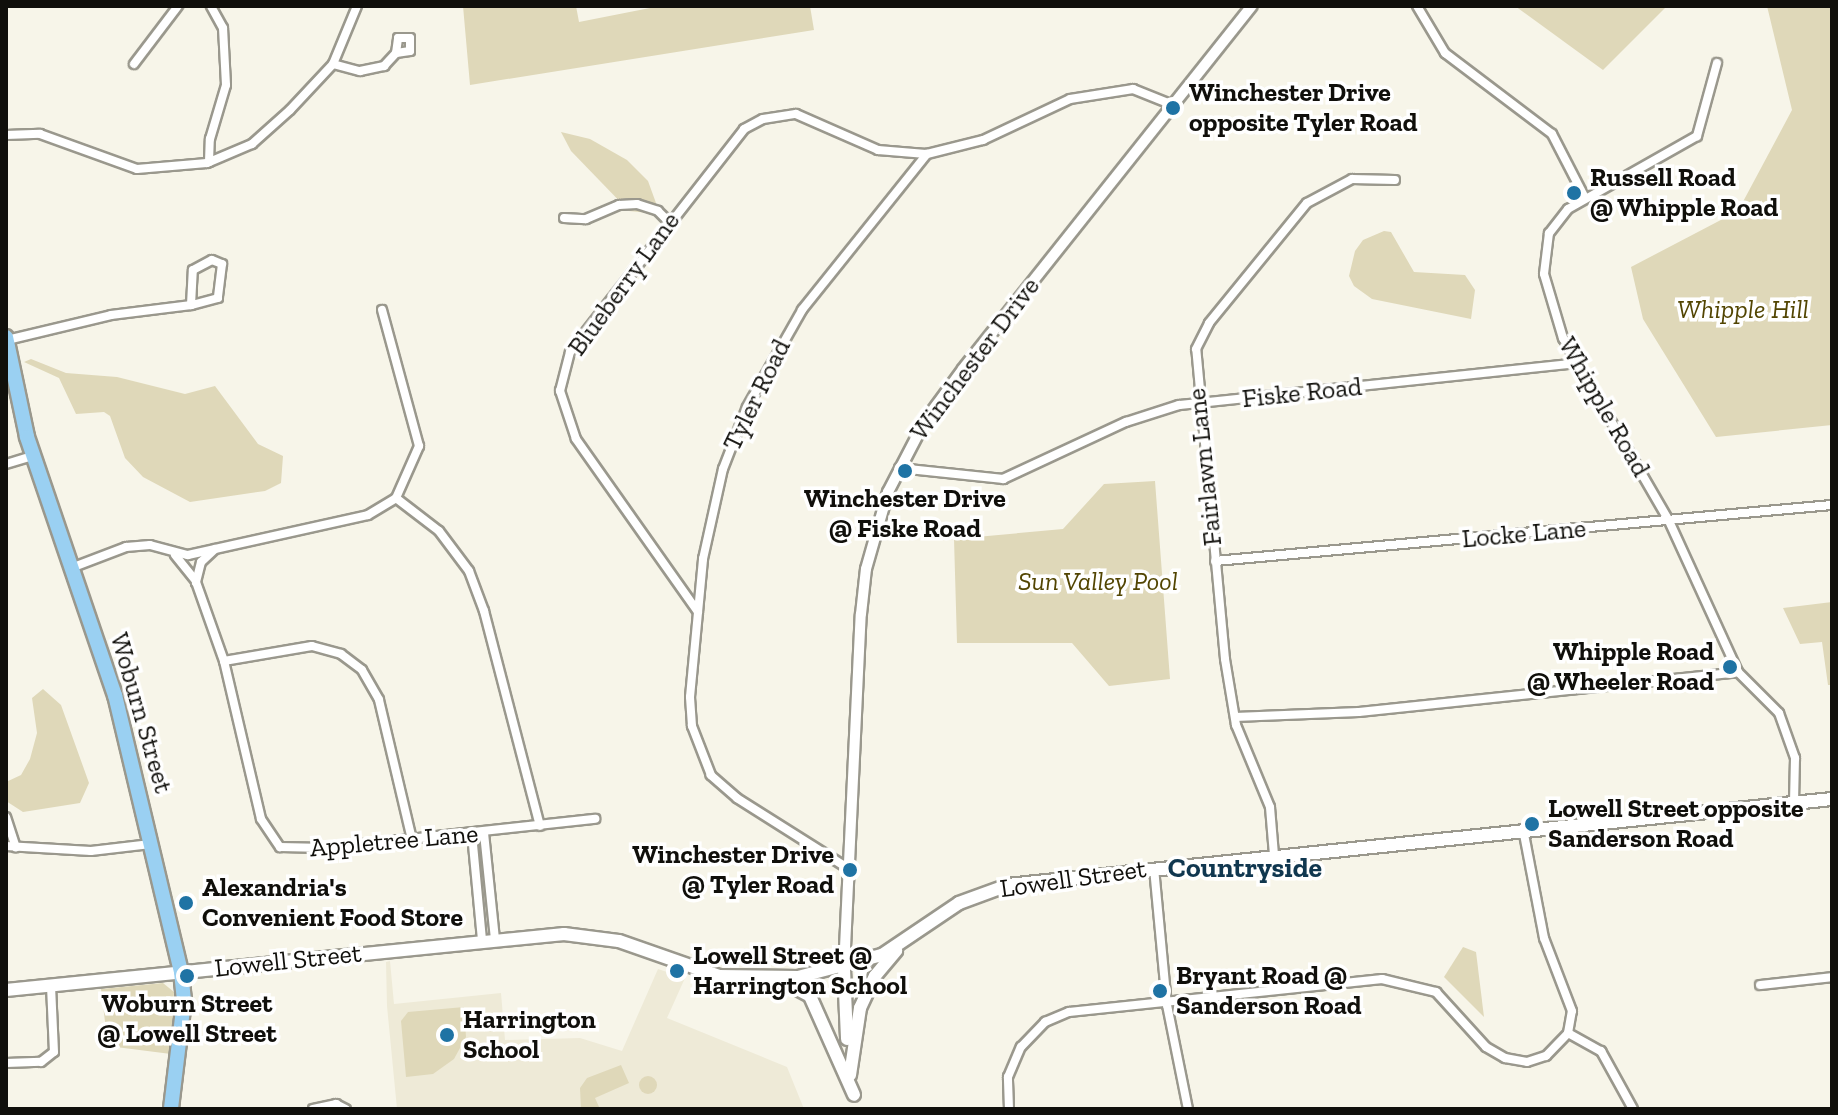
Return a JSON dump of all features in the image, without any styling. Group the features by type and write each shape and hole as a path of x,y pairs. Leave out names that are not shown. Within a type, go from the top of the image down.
{"main road":[{"name":"Woburn Street","path":"6,339 33,456 115,695 181,972 184,1001 171,1109"},
{"name":"Lowell Street","path":"6,990 489,939 595,936 703,972 778,979 844,969 888,952 970,898 1008,885 1832,799"},
{"path":"850,1075 854,1029 868,988 890,957 926,925"},
{"path":"844,969 850,1075 854,1095"},
{"path":"778,979 810,996 859,1109"}],"street":[{"path":"134,64 178,6"},
{"path":"209,162 210,139 226,85 223,28 211,6"},
{"path":"6,135 40,134 137,169 209,162 252,144 333,64 357,6"},
{"name":"Winchester Drive","path":"844,969 846,867 866,569 899,468 963,369 1252,6"},
{"path":"1417,6 1445,53 1552,134 1585,198"},
{"path":"333,64 360,71 384,66 396,53"},
{"name":"Whipple Road","path":"1717,63 1697,136 1585,198 1554,224 1544,254 1551,307 1576,363 1669,521 1738,672 1779,713 1795,758 1794,801"},
{"path":"927,154 983,140 1070,99 1133,89 1173,105"},
{"name":"Blueberry Lane","path":"698,612 576,439 560,391 570,352 583,331 744,129 778,115 796,114 878,150 927,154"},
{"name":"Tyler Road","path":"846,867 737,798 711,775 697,746 691,712 703,559 723,469 765,369 802,310 927,154"},
{"name":"Fairlawn Lane","path":"1274,855 1270,807 1235,717 1215,561 1195,362 1202,334 1301,210 1349,179 1395,180"},
{"path":"564,218 586,219 619,205 637,204 658,211 669,222"},
{"path":"6,339 111,315 191,305 218,298 222,264 212,260 193,270 191,305"},
{"path":"71,568 126,547 150,545 171,553 215,549 368,515 396,498 419,446 382,310"},
{"name":"Fiske Road","path":"899,468 1003,479 1152,412 1198,403 1576,363"},
{"path":"6,464 33,456"},
{"path":"396,498 439,531 469,571 484,611 540,826"},
{"name":"Locke Lane","path":"1215,561 1832,505"},
{"path":"196,582 201,562 215,549"},
{"name":"Appletree Lane","path":"171,553 196,582 224,661 261,819 270,838 280,847 304,850 595,819"},
{"path":"224,661 312,646 341,654 362,670 379,700 412,840"},
{"path":"1235,717 1359,712 1738,672"},
{"path":"6,817 11,847 91,851 151,844"},
{"path":"1009,1109 1011,1067 1028,1038 1045,1022 1080,1010 1167,1005 1391,979 1422,985 1442,996 1486,1047 1505,1058 1540,1059 1568,1033 1571,1002 1544,938 1523,829"},
{"path":"484,833 489,939"},
{"path":"472,834 489,939"},
{"path":"1154,868 1167,1005 1188,1109"},
{"path":"1760,985 1832,977"},
{"path":"6,1063 41,1062 53,1053 51,985"},
{"path":"1568,1033 1601,1051 1633,1109"},
{"path":"313,1109 336,1104 346,1109"}],"shaded area":[{"name":"Harrington School","path":"390,961 394,1004 501,993 505,1040 580,1038 622,1051 658,969 685,978 667,1018 787,1067 804,1109 397,1109 387,1006 386,962"}],"green space":[{"path":"463,6 576,6 579,22 660,6 810,6 814,30 470,85"},
{"path":"1515,6 1667,6 1603,70"},
{"name":"Whipple Hill","path":"1767,6 1832,6 1832,425 1716,437 1643,319 1631,267 1738,211 1792,110"},
{"path":"561,132 590,139 627,160 648,181 656,203 649,213 629,211 571,151"},
{"path":"1384,231 1391,232 1414,272 1465,275 1475,290 1471,319 1372,299 1354,286 1349,276 1355,251 1363,240"},
{"path":"31,359 66,373 117,377 185,394 215,386 258,444 283,456 281,483 265,491 190,502 143,477 125,458 110,416 104,412 76,414 59,378 24,362"},
{"name":"Sun Valley Pool","path":"1155,481 1170,679 1109,686 1072,643 957,643 954,539 1063,529 1104,484"},
{"path":"1832,602 1832,685 1828,685 1822,642 1800,644 1783,608"},
{"path":"43,689 61,705 89,783 80,803 23,812 6,801 6,782 21,775 30,759 37,733 32,698"},
{"path":"1463,947 1476,952 1484,1017 1444,977"},
{"path":"163,983 174,992 171,1054 108,1046 101,989"},
{"path":"464,1007 466,1037 454,1059 433,1074 406,1077 401,1021 408,1012"},
{"path":"621,1065 629,1083 595,1098 600,1109 581,1109 580,1088 587,1078"},
{"path":"648,1076 657,1085 648,1094 639,1085"}],"place":[{"name":"Winchester Drive opposite Tyler Road","path":"1173,108"},
{"name":"Russell Road @ Whipple Road","path":"1574,193"},
{"name":"Winchester Drive @ Fiske Road","path":"905,471"},
{"name":"Whipple Road @ Wheeler Road","path":"1730,667"},
{"name":"Lowell Street opposite Sanderson Road","path":"1532,824"},
{"name":"Winchester Drive @ Tyler Road","path":"850,870"},
{"name":"Alexandria's Convenient Food Store","path":"186,903"},
{"name":"Lowell Street @ Harrington School","path":"677,971"},
{"name":"Woburn Street @ Lowell Street","path":"187,976"},
{"name":"Bryant Road @ Sanderson Road","path":"1160,991"},
{"name":"Harrington School","path":"447,1035"}],"district":[{"name":"Countryside","path":"1245,868"}]}
